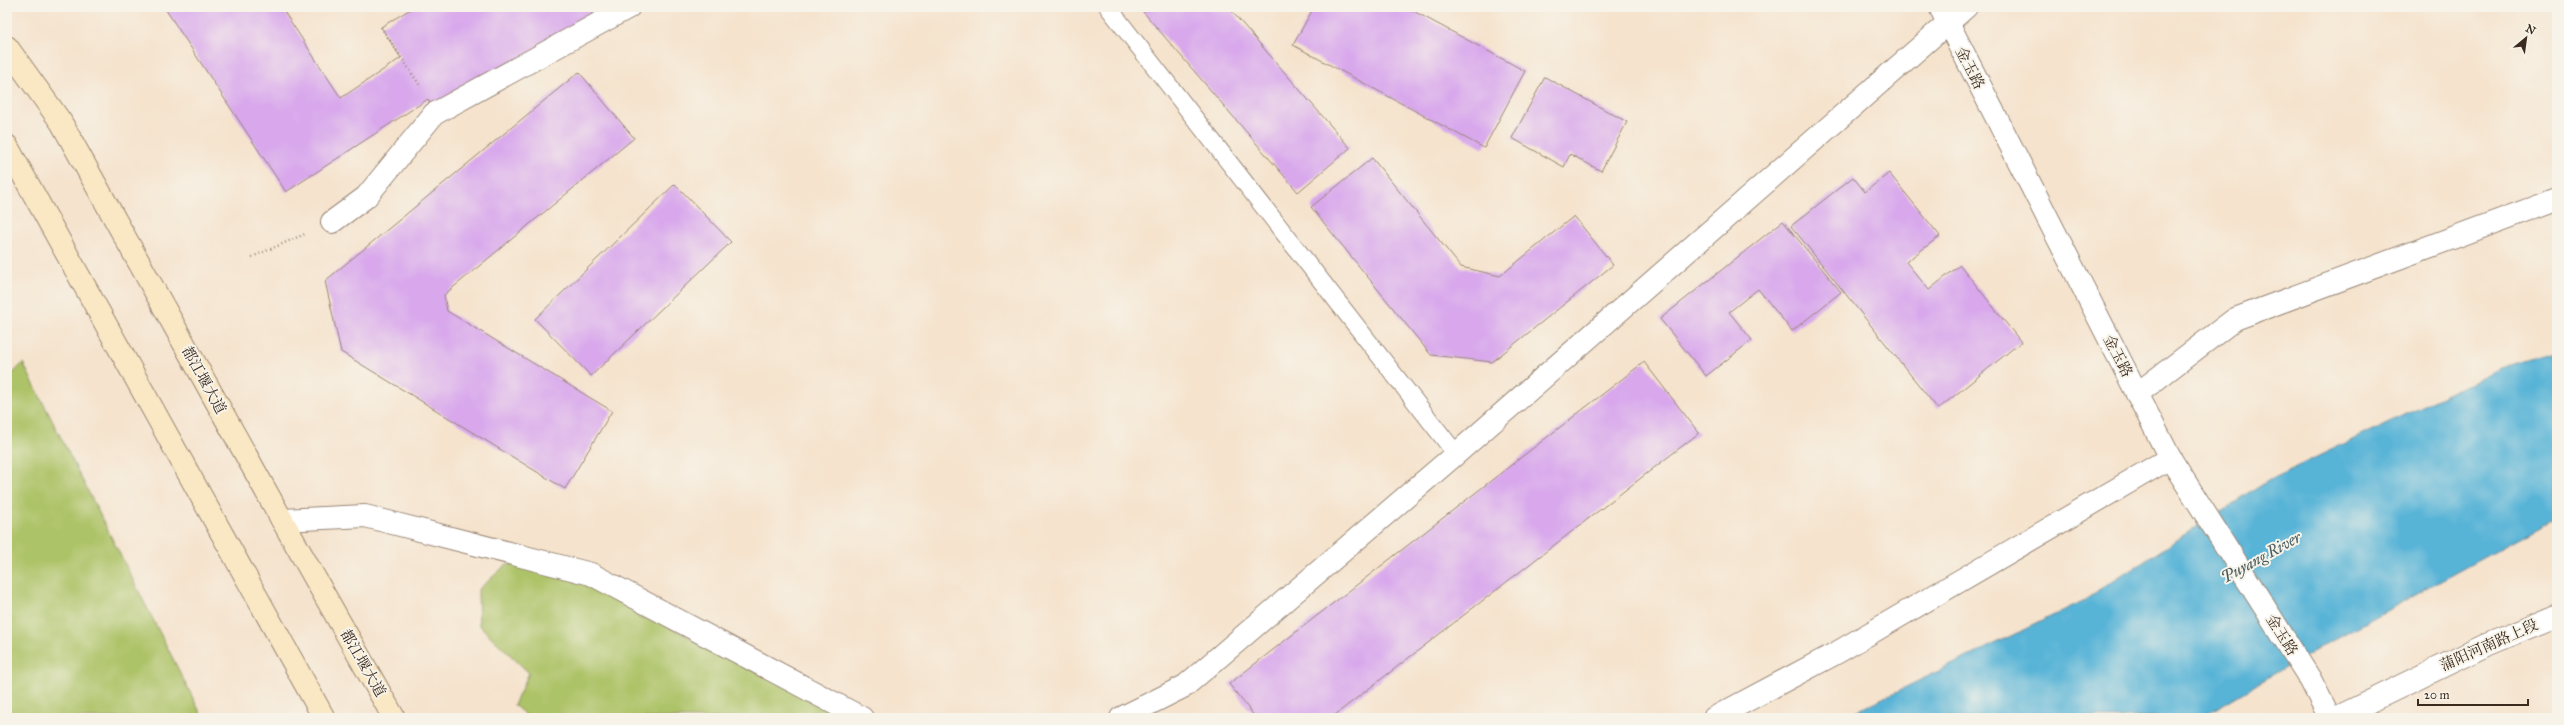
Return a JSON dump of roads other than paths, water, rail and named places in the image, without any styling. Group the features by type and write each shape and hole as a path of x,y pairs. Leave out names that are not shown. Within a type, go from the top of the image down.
{"main road":[{"name":"都江堰大道","path":"7,47 61,122 394,718"},
{"path":"7,146 324,718"}],"street":[{"path":"332,222 366,197 434,114 629,7"},
{"path":"1121,718 1185,686 1456,454 1943,15 1966,7"},
{"name":"金玉路","path":"1943,15 2170,458 2310,679 2330,718"},
{"path":"2137,394 2235,319 2557,199"},
{"path":"1714,718 1838,652 2170,458"},
{"path":"282,520 365,516 591,574 862,718"},
{"name":"蒲阳河南路上段","path":"2336,718 2484,646 2557,616"}],"lane":[{"path":"1108,7 1456,454"}],"water":[{"name":"Puyang River","path":"2557,351 2557,518 2316,649 2200,718 1842,718 2083,601 2271,479 2501,368"}]}
